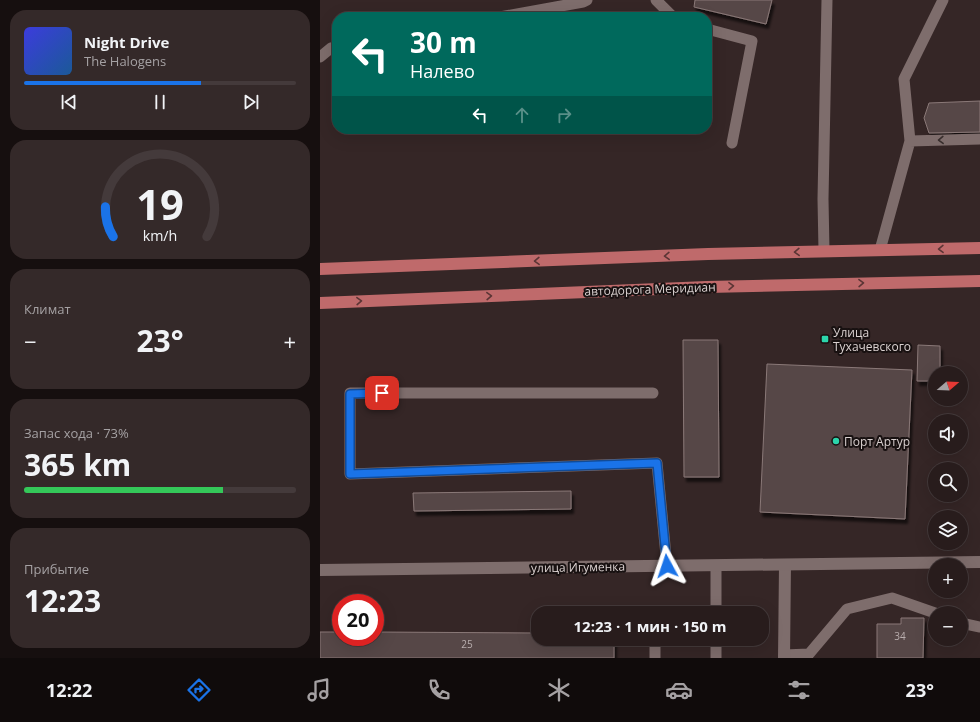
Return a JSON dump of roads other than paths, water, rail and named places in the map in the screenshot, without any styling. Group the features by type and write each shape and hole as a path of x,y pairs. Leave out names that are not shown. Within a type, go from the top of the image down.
{"main road":[{"path":"320,269 824,251 980,248"},
{"name":"автодорога Меридиан","path":"320,303 699,287 980,281"}],"street":[{"name":"улица Игуменка","path":"320,570 980,562"},
{"path":"784,565 784,656"}],"lane":[{"path":"527,12 587,0"},
{"path":"656,0 668,12"},
{"path":"824,251 823,199 828,0"},
{"path":"880,250 910,141 904,79 943,0"},
{"path":"712,30 752,41 732,143"},
{"path":"320,57 332,48"},
{"path":"910,141 980,139"},
{"path":"653,393 350,394 350,474 657,463 667,566"},
{"path":"716,566 716,606"},
{"path":"784,656 809,654 847,609 892,598 928,611"},
{"path":"968,624 980,626"},
{"path":"655,646 655,658"},
{"path":"716,646 716,658"}],"place":[{"name":"Улица Тухачевского","path":"825,339"},
{"name":"Порт Артур","path":"836,441"}]}
